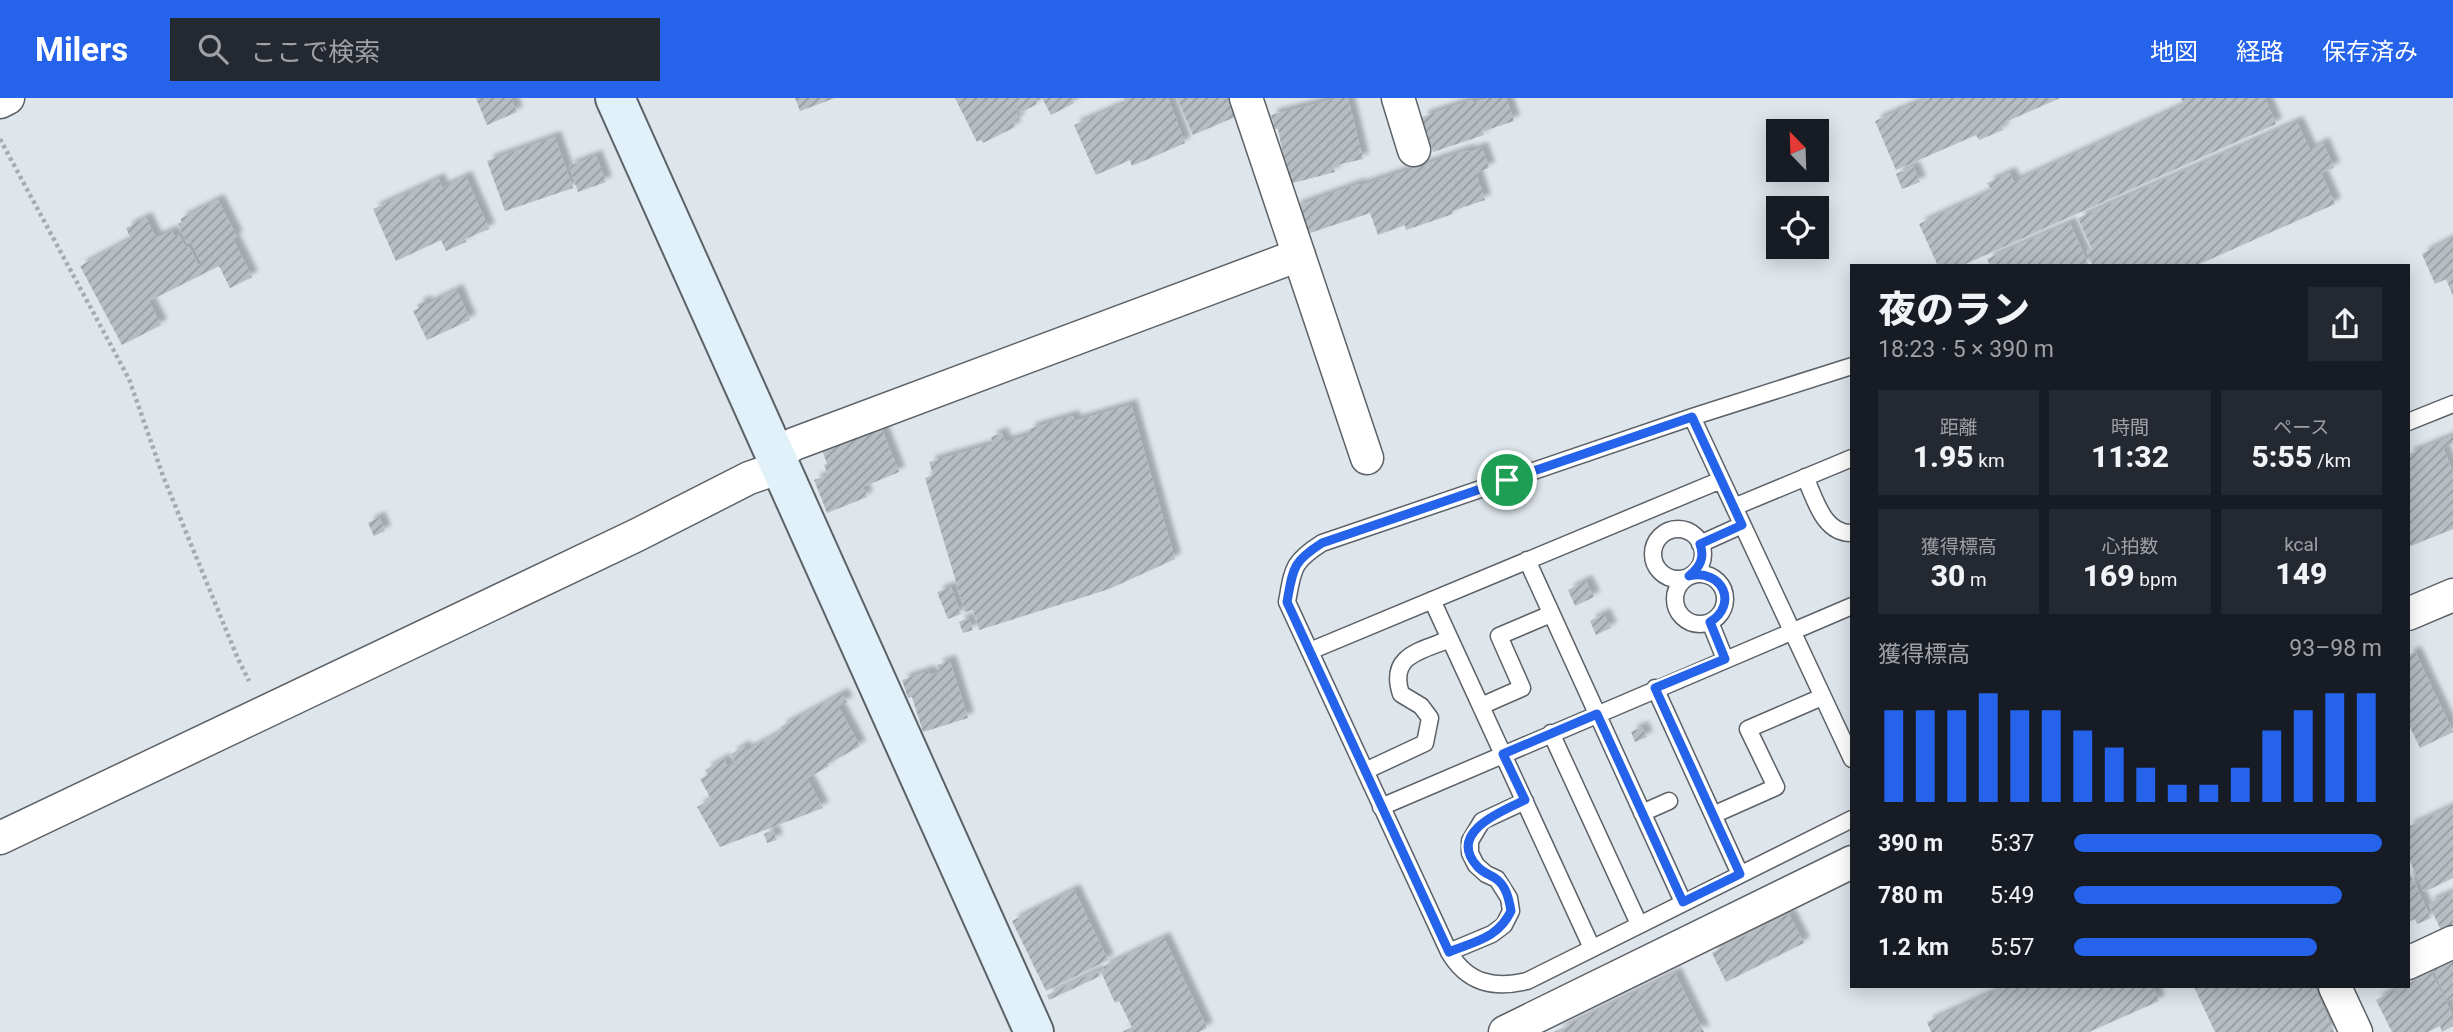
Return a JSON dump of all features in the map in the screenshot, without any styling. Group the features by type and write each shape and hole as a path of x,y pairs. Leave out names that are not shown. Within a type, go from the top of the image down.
{"street":[{"path":"0,102 8,98"},
{"path":"615,98 1034,1032"},
{"path":"1247,98 1367,458"},
{"path":"1398,98 1414,150"},
{"path":"0,838 637,535 749,478 778,461 794,444 1299,255"},
{"path":"2410,613 2453,595"},
{"path":"1505,1032 1850,863"},
{"path":"2410,962 2453,942"},
{"path":"2343,990 2356,1032"}],"lane":[{"path":"1850,367 1692,417 1322,543 1303,555 1292,571 1287,602 1449,952 1457,966 1472,977 1489,984 1509,985 1527,981 1850,820"},
{"path":"2410,421 2453,404"},
{"path":"1692,417 1850,755"},
{"path":"1734,507 1850,459"},
{"path":"1805,477 1825,520 1832,527 1850,533"},
{"path":"1310,651 1721,480"},
{"path":"1656,506 1668,531"},
{"path":"1700,544 1742,525"},
{"path":"1668,531 1656,542 1653,550 1655,565 1674,579 1689,576 1706,575 1714,578 1724,592 1724,608 1710,622 1689,622 1677,611 1677,587 1689,576 1701,564 1703,556 1700,544 1692,534 1685,530 1668,531"},
{"path":"1527,560 1683,902"},
{"path":"1432,600 1592,948"},
{"path":"1381,807 1850,607"},
{"path":"1481,706 1522,688 1499,636 1551,614"},
{"path":"1710,622 1725,659"},
{"path":"1365,771 1425,743 1430,718 1421,706 1401,694 1397,683 1398,670 1402,662 1411,655 1450,639"},
{"path":"1655,688 1740,874"},
{"path":"1713,815 1776,788 1748,729 1822,697"},
{"path":"1551,733 1639,924"},
{"path":"1449,952 1493,934 1504,925 1511,911 1509,898 1497,879 1476,865 1470,853 1470,841 1482,821 1525,800"},
{"path":"1642,813 1669,801"}],"path":[{"path":"0,139 129,379 163,475 237,659 266,712"}],"building":[{"path":"476,98 511,98 517,112 487,125"},
{"path":"795,98 835,98 800,111"},
{"path":"955,98 1042,98 1036,101 1037,104 1020,113 1018,109 1015,110 1019,119 1013,122 1015,127 983,143 981,140 977,142"},
{"path":"1042,98 1072,98 1074,103 1051,115"},
{"path":"1124,98 1168,98 1185,143 1132,166 1130,160 1096,175 1074,125 1126,103"},
{"path":"1177,98 1227,98 1235,117 1193,135"},
{"path":"1348,98 1363,159 1333,166 1335,172 1289,184 1278,129 1275,129 1271,115"},
{"path":"1489,98 1506,98 1514,121 1484,131 1476,113 1484,135 1433,152 1422,117 1472,100 1473,103"},
{"path":"1928,98 2060,98 2001,124 2003,130 1979,140 1976,135 1896,170 1875,121"},
{"path":"2181,98 2265,98 2276,124 1965,264 1937,264 1919,224 1992,191 1987,183 2010,173 2014,182 2184,105"},
{"path":"2297,122 2310,150 2323,143 2334,168 2321,173 2335,204 2200,264 2092,264 2086,251 2092,249 2078,218"},
{"path":"555,137 573,188 505,211 487,161"},
{"path":"1482,148 1489,168 1476,173 1485,200 1406,230 1405,225 1378,235 1370,213 1304,235 1294,207 1359,184 1360,186 1468,150 1469,152"},
{"path":"596,156 606,182 578,192 569,166"},
{"path":"1913,166 1920,182 1902,189 1896,174"},
{"path":"466,177 489,229 446,251 441,240 396,261 373,209 439,179 442,188"},
{"path":"218,200 237,237 233,239 252,277 230,288 219,266 149,301 161,325 122,345 80,266 131,239 126,228 146,218 156,238 172,231 175,237 179,235 186,248 189,247 198,265 202,264 191,242 187,244 178,224 182,222 180,219"},
{"path":"2070,223 2088,264 1989,264 1987,259"},
{"path":"2453,238 2453,296 2446,279 2435,284 2422,254"},
{"path":"457,290 470,320 427,340 413,311 425,301 426,305"},
{"path":"1131,405 1175,559 1109,589 979,630 973,610 965,612 925,478 933,475 929,462 993,444 991,437 1002,433 1005,442 1030,435 1029,429 1073,416 1075,421"},
{"path":"881,427 899,472 863,487 867,497 827,513 814,480 828,475 822,450"},
{"path":"2453,436 2453,444 2443,448 2453,472 2453,529 2410,546 2410,453"},
{"path":"379,517 385,531 374,536 368,523"},
{"path":"1586,581 1594,597 1575,606 1568,590"},
{"path":"951,587 961,614 948,619 937,592"},
{"path":"1604,614 1611,628 1596,635 1590,621"},
{"path":"968,618 973,630 963,633 959,622"},
{"path":"2415,652 2453,732 2420,748 2410,727 2410,654"},
{"path":"950,661 968,718 923,732 912,697 908,698 902,680 929,671 930,675 940,672 937,665"},
{"path":"842,694 847,702 838,706 860,746 807,778 823,808 720,847 697,807 711,799 700,779 708,775 705,770 724,759 727,766 735,761 731,754 744,746 746,751 783,731 780,727"},
{"path":"1642,727 1647,737 1635,742 1631,732"},
{"path":"2453,806 2453,878 2424,892 2410,861 2410,826"},
{"path":"773,830 777,840 767,843 764,834"},
{"path":"2410,873 2431,918 2417,924 2415,919 2410,921"},
{"path":"1074,890 1108,960 1046,991 1012,921"},
{"path":"2453,892 2453,924 2441,930 2428,903"},
{"path":"1789,914 1804,943 1726,982 1712,953"},
{"path":"1164,938 1207,1028 1199,1032 1122,1032 1132,1027 1119,1001 1115,1003 1101,972 1103,967"},
{"path":"2453,959 2453,998 2447,1001 2432,966"},
{"path":"1097,971 1100,976 1049,1000 1047,995"},
{"path":"2431,972 2453,1016 2453,1026 2442,1032 2440,1026 2428,1032 2392,1032 2376,1000 2399,988 2410,988 2410,983"},
{"path":"1675,973 1704,1032 1554,1032"},
{"path":"2004,988 2153,988 2159,1001 2089,1032 1931,1032 1927,1022"},
{"path":"2194,988 2314,988 2334,1032 2215,1032"}],"route":[{"path":"1692,417 1742,525 1700,544 1703,556 1701,564 1689,576 1697,574 1714,578 1724,592 1724,608 1710,622 1725,659 1655,688 1740,874 1683,902 1597,714 1503,754 1525,800 1482,821 1470,841 1470,853 1476,865 1497,879 1504,888 1511,911 1504,925 1493,934 1449,952 1287,602 1292,571 1303,555 1322,543 1507,480 1692,417"}]}
